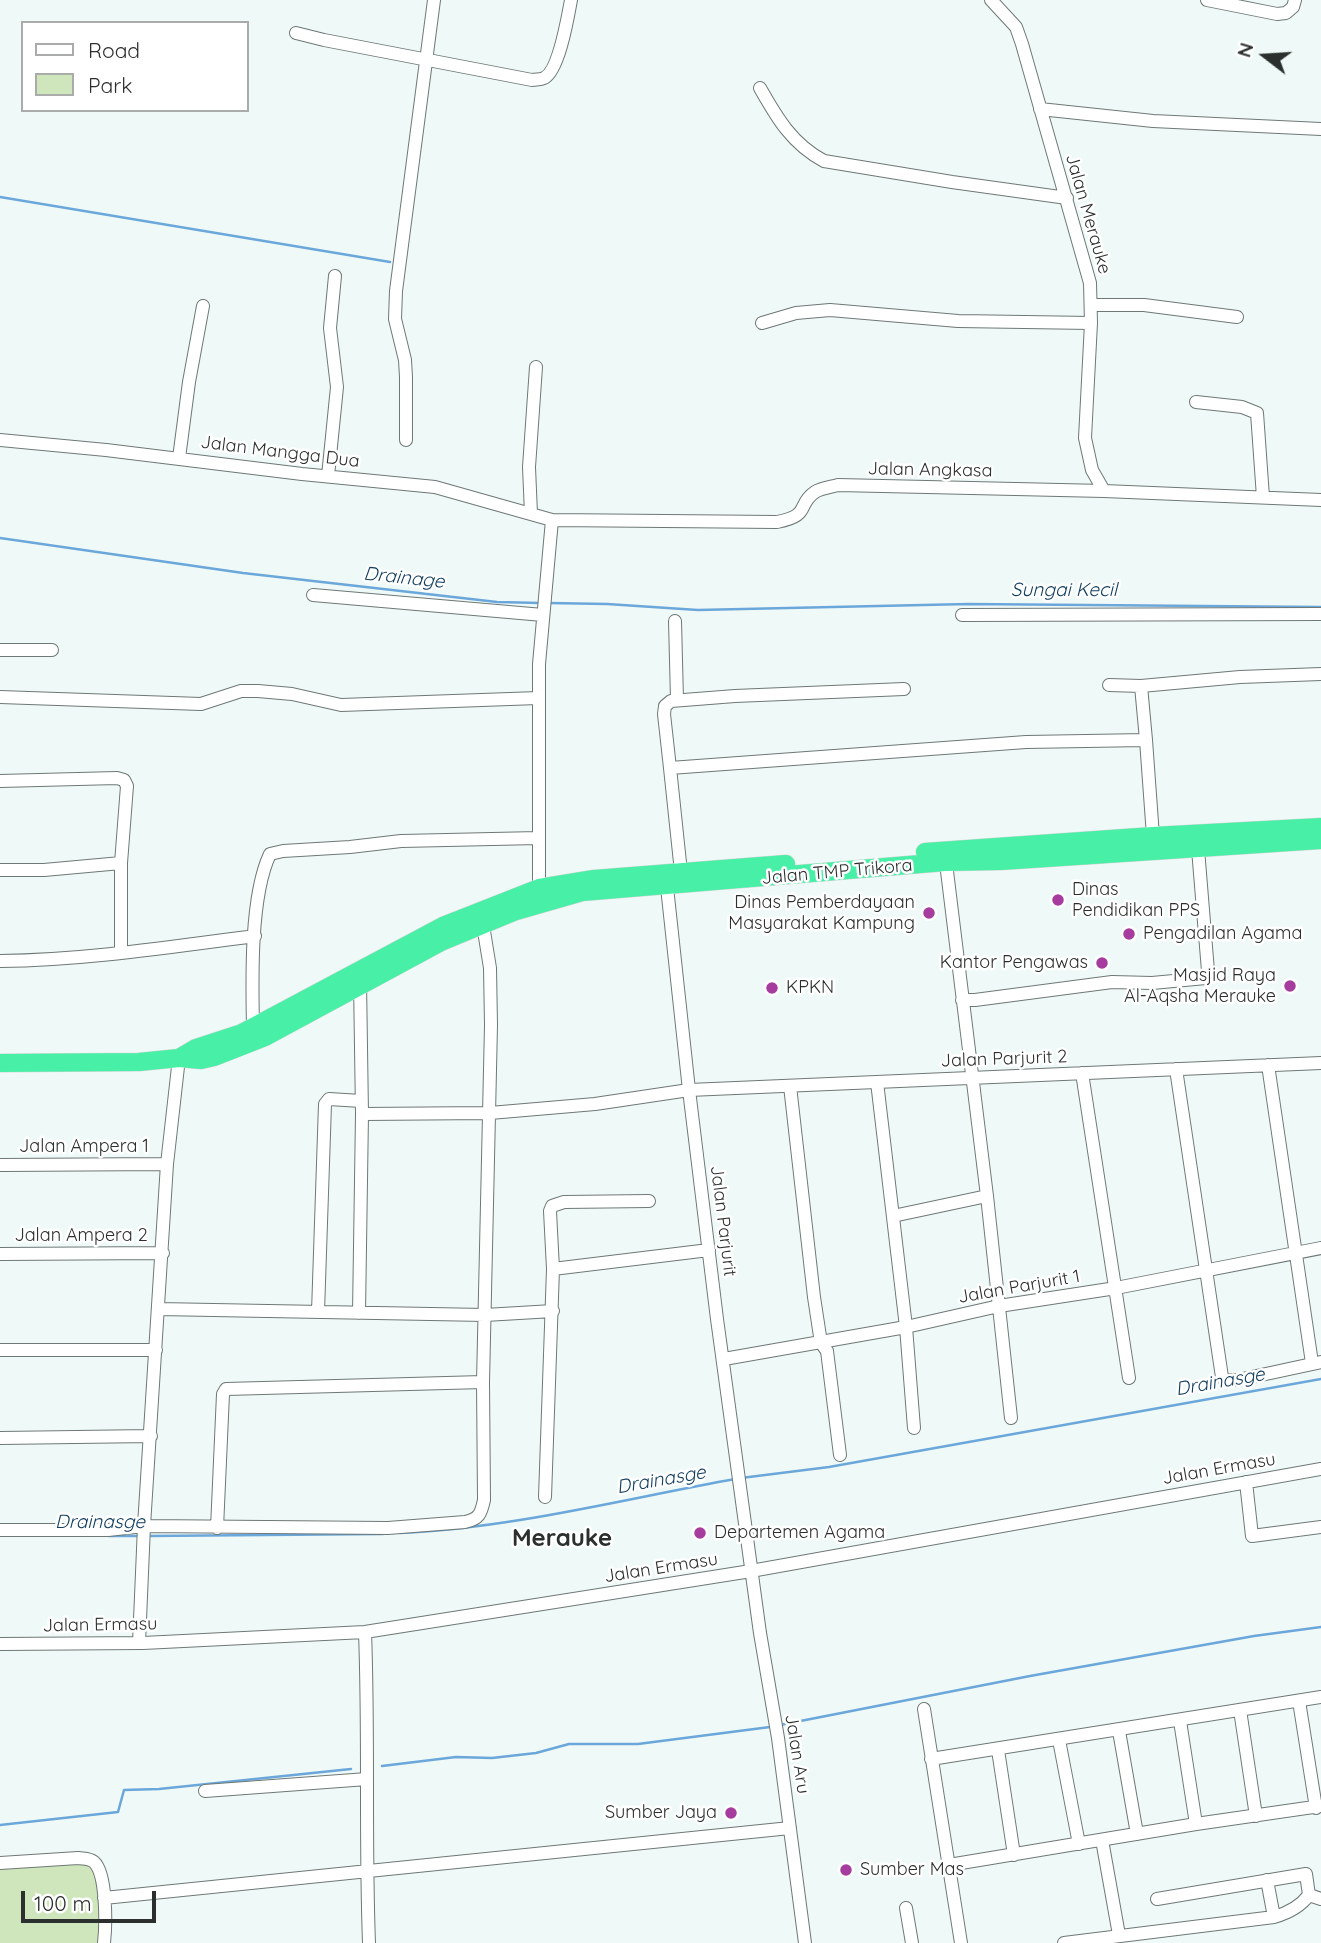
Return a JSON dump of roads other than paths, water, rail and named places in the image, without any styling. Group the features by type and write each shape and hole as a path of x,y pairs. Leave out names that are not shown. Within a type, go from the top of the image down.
{"highway":[{"name":"Jalan TMP Trikora","path":"179,1058 196,1048 253,1027 441,942 543,901 582,892 671,877 796,863 945,856 1001,861 1186,844 1321,827"},
{"name":"Jalan TMP Trikora","path":"0,1063 139,1062 179,1058 201,1060 236,1049 265,1037 445,925 539,888 594,879 671,877 945,856 1153,836 1186,844 1321,840"}],"street":[{"path":"406,440 405,368 395,319 396,291 433,0"},
{"path":"296,33 533,80 544,78 551,71 566,27 571,0"},
{"name":"Jalan Merauke","path":"991,0 1016,27 1086,264 1091,323 1085,438 1092,470 1104,491"},
{"path":"1208,0 1277,13 1286,13 1293,7 1294,0"},
{"path":"760,88 781,126 806,152 824,161 1067,198"},
{"path":"1040,109 1153,121 1321,129"},
{"path":"328,476 337,387 330,328 335,276"},
{"path":"1091,306 1144,305 1237,317"},
{"path":"179,458 203,306"},
{"path":"762,323 796,313 830,310 958,321 1091,323"},
{"path":"531,514 529,458 536,367"},
{"path":"1196,402 1242,407 1257,412 1263,498"},
{"name":"Jalan Mangga Dua","path":"0,440 435,487 552,520"},
{"name":"Jalan Angkasa","path":"552,520 776,522 798,515 815,492 838,485 1104,491 1321,500"},
{"path":"539,888 538,698 545,582 552,520"},
{"path":"313,595 543,612"},
{"path":"962,615 1321,614"},
{"path":"675,621 677,701 904,689"},
{"path":"0,650 52,650"},
{"path":"1109,685 1141,686 1240,677 1321,674"},
{"path":"1141,686 1153,836"},
{"path":"0,698 201,704 241,691 258,691 292,694 341,705 538,698"},
{"name":"Jalan Parjurit","path":"677,701 671,701 665,706 664,714 670,768 671,877 689,1090 751,1571"},
{"path":"670,768 1027,742 1146,740"},
{"path":"0,781 124,780 127,786 121,863 121,953"},
{"path":"253,1027 255,936 266,862 270,854 276,851 401,841 538,838"},
{"path":"962,1000 1112,982 1152,983 1206,978 1208,971 1186,844"},
{"path":"945,856 974,1078 1011,1418"},
{"path":"0,870 44,870 121,863"},
{"path":"0,1530 108,1530 144,1526 388,1528 475,1520 480,1516 484,1500 483,1382 491,988 483,925"},
{"path":"0,961 121,953 255,936"},
{"path":"359,1313 362,1114 360,978"},
{"path":"139,1643 167,1164 179,1058"},
{"name":"Jalan Parjurit 2","path":"362,1114 490,1113 595,1104 689,1090 1321,1063"},
{"path":"1176,1069 1219,1370 1225,1380 1238,1380 1317,1363 1295,1253 1268,1065"},
{"path":"1082,1073 1129,1378"},
{"path":"877,1082 906,1327 914,1428"},
{"path":"790,1086 821,1343 827,1351 841,1455"},
{"path":"318,1312 325,1104 329,1099 361,1101"},
{"name":"Jalan Ampera 1","path":"0,1165 167,1164"},
{"path":"893,1216 987,1196"},
{"path":"545,1497 554,1269 550,1210 552,1206 564,1202 649,1201"},
{"name":"Jalan Parjurit 1","path":"724,1359 1321,1248"},
{"path":"554,1269 709,1250"},
{"name":"Jalan Ampera 2","path":"0,1254 163,1253"},
{"path":"159,1309 485,1315 553,1311"},
{"path":"0,1350 156,1350"},
{"path":"216,1528 223,1394 226,1389 483,1382"},
{"path":"0,1438 151,1436"},
{"name":"Jalan Ermasu","path":"0,1644 139,1643 365,1632 751,1571 1321,1469"},
{"path":"1246,1482 1252,1536 1321,1527"},
{"name":"Jalan Aru","path":"751,1571 778,1738 805,1943"},
{"path":"365,1632 369,1943"},
{"path":"931,1759 1321,1697"},
{"path":"948,1866 1196,1824 1319,1807 1299,1701"},
{"path":"923,1709 961,1943"},
{"path":"1240,1710 1256,1816"},
{"path":"1180,1721 1196,1824"},
{"path":"1119,1731 1137,1835"},
{"path":"1059,1740 1079,1844"},
{"path":"998,1750 1014,1854"},
{"path":"205,1791 367,1779"},
{"path":"104,1898 790,1828"},
{"path":"1102,1840 1119,1935"},
{"path":"0,1863 90,1859 100,1870 104,1898 104,1943"},
{"path":"1072,1942 1274,1917 1315,1897 1307,1874 1157,1899"},
{"path":"1267,1881 1274,1917"},
{"path":"906,1908 912,1943"}],"waterway":[{"path":"0,197 390,262"},
{"name":"Drainage","path":"0,538 243,573 497,602 541,603"},
{"name":"Sungai Kecil","path":"548,603 698,610 968,604 1321,607"},
{"name":"Drainasge","path":"741,1478 829,1467 1321,1379"},
{"name":"Drainasge","path":"400,1533 526,1519 735,1479"},
{"name":"Drainasge","path":"148,1536 383,1534"},
{"name":"Drainasge","path":"109,1536 141,1536"},
{"path":"780,1725 1030,1676 1254,1636 1321,1627"},
{"path":"382,1766 456,1757 492,1758 536,1753 569,1744 638,1744 770,1727"},
{"path":"0,1825 118,1812 124,1790 159,1789 351,1769"}],"place":[{"name":"Dinas Pendidikan PPS","path":"1058,900"},
{"name":"Dinas Pemberdayaan Masyarakat Kampung","path":"929,913"},
{"name":"Pengadilan Agama","path":"1129,934"},
{"name":"Kantor Pengawas","path":"1102,963"},
{"name":"Masjid Raya Al-Aqsha Merauke","path":"1290,986"},
{"name":"KPKN","path":"772,988"},
{"name":"Departemen Agama","path":"700,1533"},
{"name":"Sumber Jaya","path":"731,1813"},
{"name":"Sumber Mas","path":"846,1870"}],"district":[{"name":"Merauke","path":"562,1539"}]}
